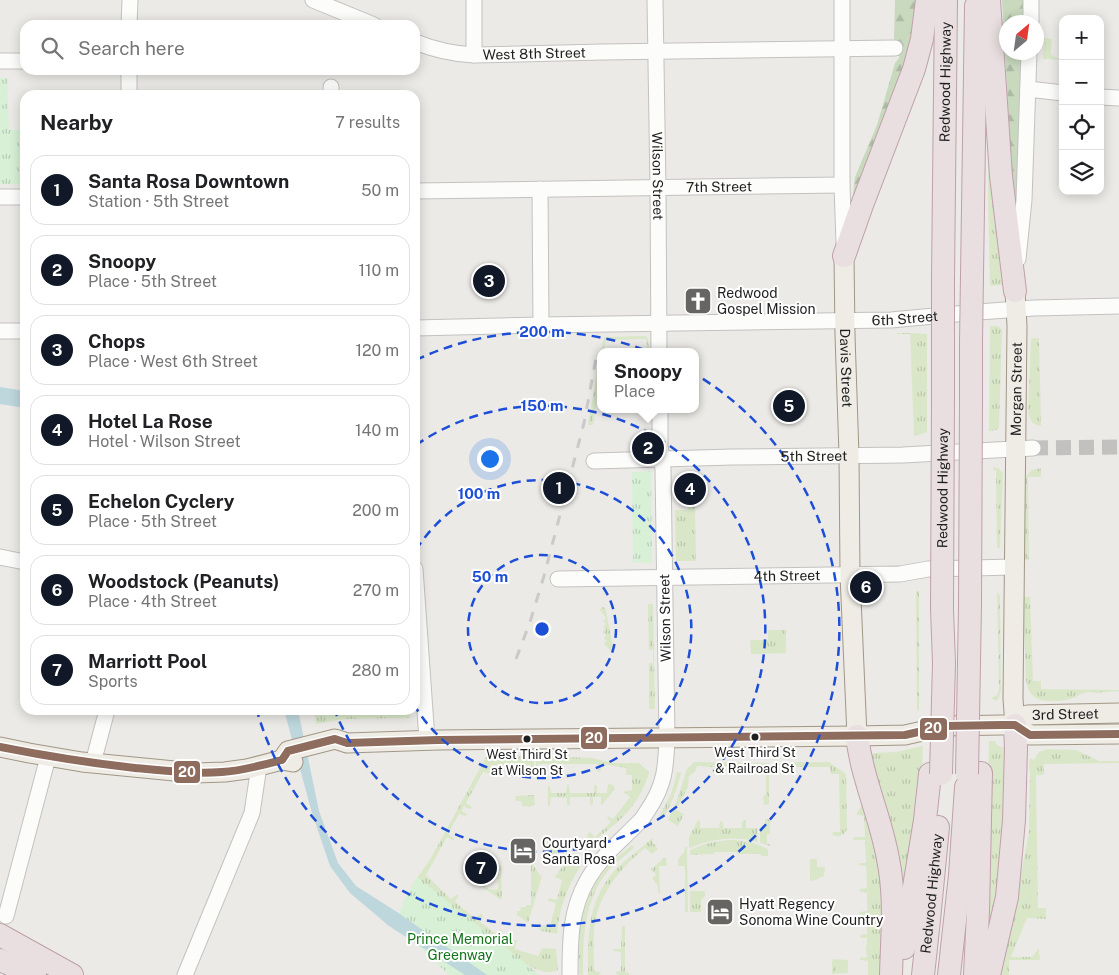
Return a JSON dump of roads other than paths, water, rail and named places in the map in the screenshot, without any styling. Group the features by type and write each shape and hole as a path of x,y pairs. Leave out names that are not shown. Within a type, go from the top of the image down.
{"highway":[{"path":"844,256 914,69 922,39 927,0"},
{"name":"Redwood Highway","path":"923,975 930,920 938,824 935,774 944,663 942,609 946,0"},
{"name":"Redwood Highway","path":"949,973 974,774 970,606 971,342 976,0"},
{"path":"989,0 1001,176 1016,300"},
{"path":"982,973 1007,897 1014,820 1015,725"},
{"path":"857,736 860,762 883,837 890,870 893,918 891,975"},
{"path":"900,975 924,826 935,774"},
{"path":"974,774 982,973"},
{"path":"3,925 72,975"},
{"path":"0,960 35,975"}],"main road":[{"name":"Davis Street","path":"844,256 850,455 850,575 857,736"},
{"name":"Morgan Street","path":"1015,725 1013,699 1014,567 1025,448 1016,300"},
{"name":"3rd Street","path":"1015,725 1027,715 1119,713"},
{"name":"3rd Street","path":"0,747 48,757 93,763 195,773 225,772 282,760 293,762 338,748 347,743 478,739 775,738 905,735 945,726 1015,725 1030,735 1119,734"}],"street":[{"path":"129,20 130,0"},
{"path":"313,0 362,20"},
{"path":"474,0 474,55"},
{"name":"Wilson Street","path":"655,0 659,348"},
{"name":"Davis Street","path":"842,0 844,256"},
{"path":"1031,0 1031,15"},
{"name":"West 8th Street","path":"420,44 455,54 474,55 895,48"},
{"name":"Morgan Street","path":"1016,300 1024,200 1030,60"},
{"path":"0,62 20,61"},
{"path":"129,75 129,90"},
{"path":"1028,89 1059,93"},
{"path":"1104,97 1119,98"},
{"name":"7th Street","path":"420,191 842,185"},
{"path":"540,190 541,325"},
{"path":"0,197 20,197"},
{"name":"6th Street","path":"420,328 891,320 978,312 1016,300 1119,306"},
{"path":"0,331 20,331"},
{"name":"Wilson Street","path":"570,975 571,929 573,915 582,890 602,859 641,821 662,784 666,764 660,413"},
{"name":"5th Street","path":"594,461 903,455 1025,448"},
{"path":"0,557 20,561"},
{"name":"4th Street","path":"558,579 900,574 928,569 1014,567"},
{"path":"420,640 427,740"},
{"path":"93,763 106,715"},
{"path":"3,925 48,757"},
{"path":"185,975 252,813 259,766"}],"water":[{"path":"0,387 20,390 20,407 0,404"},
{"path":"285,715 299,715 319,811 338,863 356,886 397,912 487,975 465,975 389,926 350,893 330,866 312,813"},
{"path":"482,859 486,859 488,879 480,877 476,870 477,865"}],"tunnel":[{"path":"1033,448 1119,447"}],"railway":[{"path":"516,659 544,576 584,423 596,358"}],"place":[{"name":"Chops","path":"489,281"},
{"name":"Redwood Gospel Mission","path":"698,301"},
{"name":"Echelon Cyclery","path":"789,406"},
{"name":"Snoopy","path":"648,448"},
{"name":"Santa Rosa Downtown","path":"559,488"},
{"name":"Hotel La Rose","path":"690,489"},
{"name":"Woodstock (Peanuts)","path":"866,587"},
{"name":"West Third St & Railroad St","path":"755,737"},
{"name":"West Third St at Wilson St","path":"527,739"},
{"name":"Courtyard Santa Rosa","path":"523,851"},
{"name":"Marriott Pool","path":"481,868"},
{"name":"Hyatt Regency Sonoma Wine Country","path":"720,912"}],"park label":[{"name":"Prince Memorial Greenway","path":"460,948"}]}
